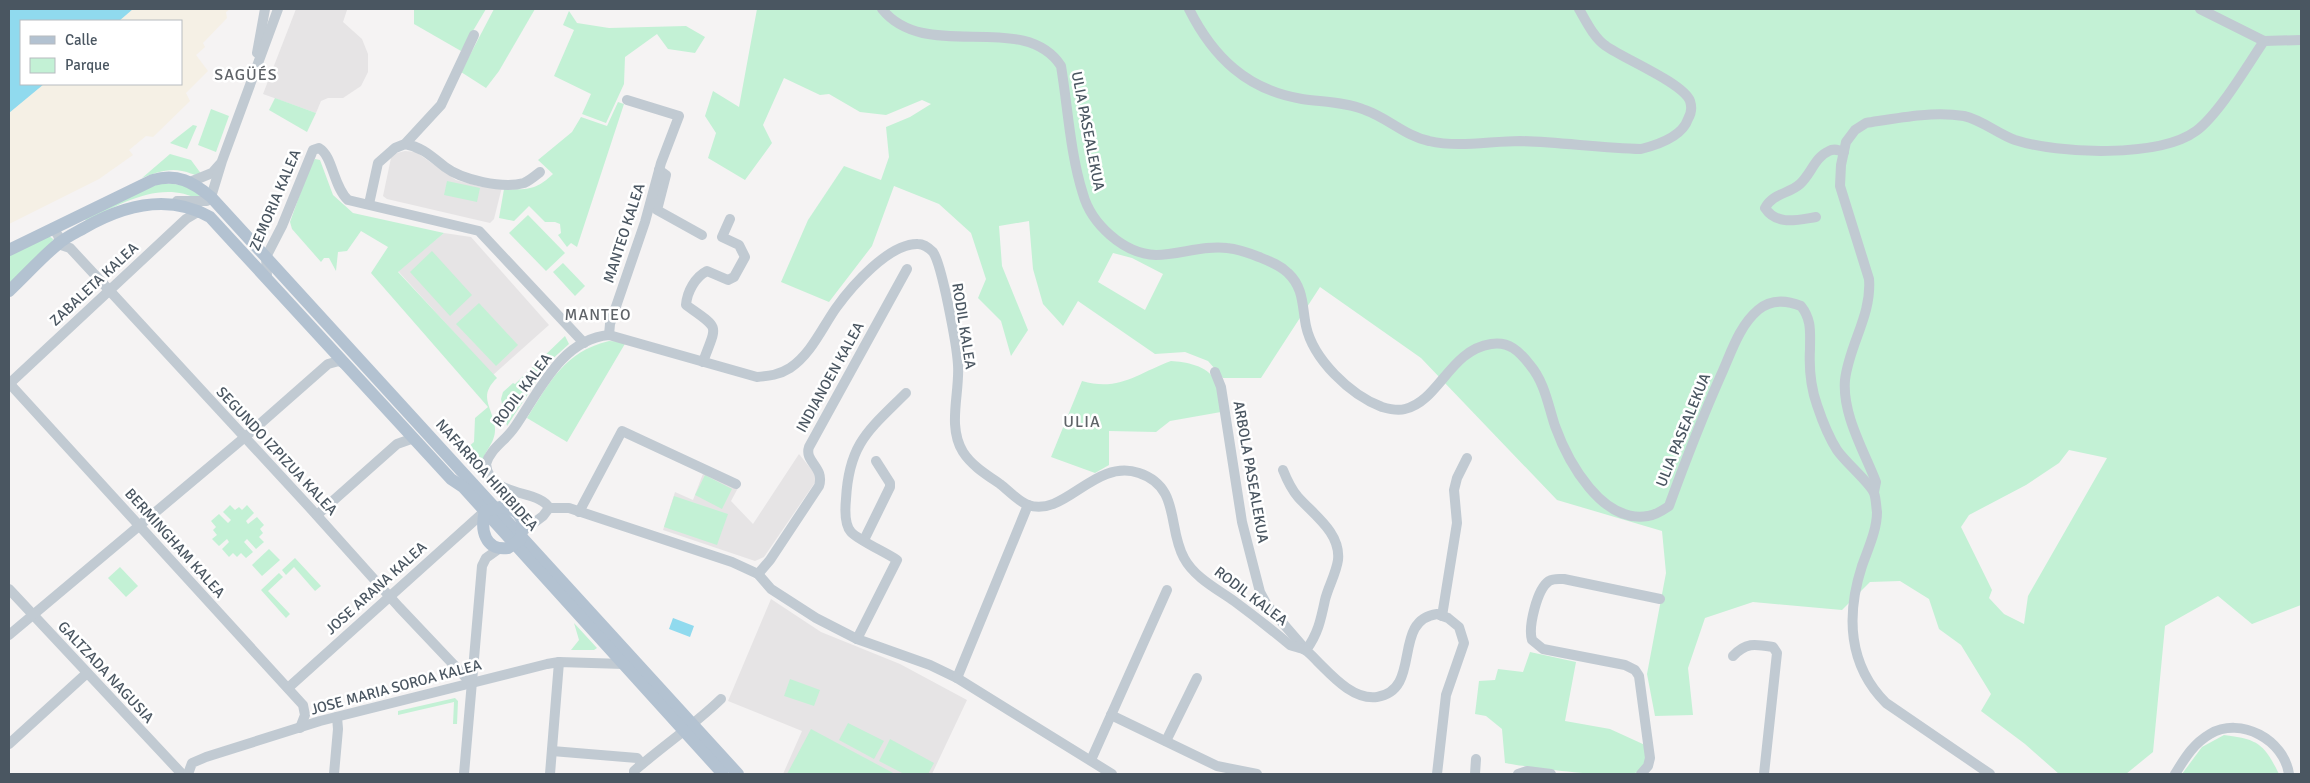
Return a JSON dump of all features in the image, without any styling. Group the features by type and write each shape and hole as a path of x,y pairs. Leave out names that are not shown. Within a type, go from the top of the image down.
{"main road":[{"path":"9,250 153,180 174,177 190,182"},
{"name":"NAFARROA HIRIBIDEA","path":"190,182 211,197 266,257 490,510"},
{"path":"9,291 58,244 115,212 141,204 171,204 203,213"},
{"name":"NAFARROA HIRIBIDEA","path":"203,213 220,225 414,438 520,538 688,726 723,774"},
{"path":"509,508 517,513 522,520 520,538 508,548 500,548 489,543 484,535 482,526 490,510 509,508"},
{"name":"NAFARROA HIRIBIDEA","path":"520,538 624,664 738,774"}],"street":[{"path":"262,44 264,9"},
{"path":"141,204 159,200 199,203 207,201 211,197 254,74 262,44 278,9"},
{"name":"ULIA PASEALEKUA","path":"882,9 902,25 922,34 1020,40 1039,46 1054,55 1061,66 1083,195 1096,222 1117,240 1138,251 1153,255 1226,248 1271,261 1287,272 1299,285 1306,328 1316,351 1344,386 1381,406 1400,410 1415,405 1471,350 1483,345 1499,343 1514,347 1532,367 1543,386 1556,429 1574,465 1592,493 1616,511 1645,517 1669,506 1692,440 1734,344 1748,320 1759,309 1775,301 1792,303 1801,306 1807,314 1811,329 1812,384 1816,403 1826,429 1837,450 1874,492"},
{"path":"1189,9 1200,32 1215,52 1234,70 1260,86 1299,98 1365,110 1413,136 1430,141 1450,144 1519,141 1641,149 1656,146 1679,132 1687,123 1691,113 1690,100 1677,86 1604,45 1586,22 1579,9"},
{"path":"2200,9 2264,41 2301,40"},
{"path":"474,35 441,105 405,144 395,148 378,163 369,204 479,231 584,343"},
{"path":"1990,774 1886,703 1874,692 1858,659 1851,629 1854,589 1876,526 1877,512 1874,492 1876,482 1849,413 1845,381 1850,357 1870,293 1869,279 1840,186 1841,165 1846,142 1856,130 1866,123 1904,117 1945,114 1966,117 2014,140 2042,147 2106,151 2157,146 2182,139 2205,124 2264,41"},
{"name":"MANTEO KALEA","path":"609,334 610,324 650,208 659,170 679,116 627,100"},
{"path":"405,144 418,146 446,168 464,178 501,184 525,183 540,172"},
{"name":"ZEMORIA KALEA","path":"267,276 266,257 282,226 313,150 319,148 327,156 341,194 348,200 369,204"},
{"path":"1816,217 1785,222 1770,215 1765,208 1770,200 1799,185 1820,157 1829,151 1838,149 1844,152"},
{"path":"190,182 212,173 222,161"},
{"name":"MANTEO KALEA","path":"659,170 666,175 657,210 702,234"},
{"name":"ZABALETA KALEA","path":"9,383 191,215 203,213"},
{"path":"706,363 715,331 712,323 686,305 686,298 698,275 707,271 728,280 734,277 745,257 740,245 722,237 730,219"},
{"path":"53,228 59,237 58,244"},
{"name":"SEGUNDO IZPIZUA KALEA","path":"58,244 70,248 470,683"},
{"name":"RODIL KALEA","path":"546,512 542,502 504,487 495,481 489,476 486,464 492,451 514,428 551,371 584,343 601,335 609,334 756,377 774,376 800,360 836,307 863,276 895,251 919,244 927,247 933,253 938,264 954,339 958,365 955,424 959,443 964,453 975,466 1028,505 1041,506 1053,503 1109,472 1130,471 1151,478 1170,501 1180,550 1192,570 1290,645 1306,650 1330,674 1358,694 1376,697 1395,690 1402,678 1409,643 1417,625 1429,615 1442,616"},
{"name":"INDIANOEN KALEA","path":"758,574 770,560 819,486 820,472 809,457 809,447 906,269"},
{"path":"9,636 138,525 245,437 328,364 339,361 350,367"},
{"name":"ARBOLA PASEALEKUA","path":"1215,372 1221,387 1242,522 1260,592 1267,605 1306,650"},
{"name":"BERMINGHAM KALEA","path":"9,383 288,688 305,709 300,728"},
{"path":"857,639 897,560 851,532 846,523 845,505 848,473 855,452 865,434 906,393"},
{"path":"579,512 622,431 736,484"},
{"path":"317,515 397,444 414,438"},
{"path":"1437,774 1446,695 1464,643 1459,627 1442,616 1457,523 1454,490 1457,478 1467,458"},
{"path":"864,540 890,487 890,483 876,461"},
{"path":"1283,470 1297,496 1327,527 1338,548 1338,559 1325,600 1324,613 1315,638 1306,650"},
{"path":"957,678 1028,505"},
{"path":"517,513 527,517 556,507 579,512 732,562 758,574 771,589 816,618 857,639 930,665 957,678 1112,774"},
{"name":"JOSE ARANA KALEA","path":"288,688 389,596 490,510"},
{"path":"520,538 546,512"},
{"path":"464,774 470,683 482,566 486,558 500,548"},
{"path":"1642,774 1648,766 1650,758 1639,676 1634,670 1625,666 1543,649 1532,640 1531,626 1540,591 1548,582 1555,579 1564,578 1660,599"},
{"name":"GALTZADA NAGUSIA","path":"9,589 182,774"},
{"path":"1091,760 1167,590"},
{"path":"1733,656 1740,648 1752,643 1773,647 1777,652 1764,774"},
{"path":"550,774 559,662"},
{"name":"JOSE MARIA SOROA KALEA","path":"188,774 192,763 206,757 337,717 470,683 559,662 624,664"},
{"path":"9,744 87,673"},
{"path":"1166,741 1197,678"},
{"path":"634,774 634,771 642,764 721,699"},
{"path":"1111,715 1217,766 1257,774"},
{"path":"334,774 338,729 337,717"},
{"path":"2175,774 2188,753 2200,741 2212,733 2226,728 2240,729 2264,737 2278,747 2288,761 2290,774"},
{"path":"552,751 637,758 642,764"},
{"path":"1476,759 1476,774"},
{"path":"1518,774 1527,771 1551,774"}],"shaded area":[{"path":"296,9 347,10 343,22 362,39 368,54 368,72 361,86 343,98 328,98 321,101 316,113 263,94"},
{"path":"405,151 416,152 456,180 482,187 502,187 494,219 490,223 387,199 383,196 391,158 397,153"},
{"path":"444,233 471,237 549,325 493,375 398,271"},
{"path":"799,454 815,474 816,481 764,557 755,561 663,530 675,492 693,500 704,471 738,488 731,501 753,524"},
{"path":"771,599 821,632 900,664 967,700 932,774 783,774 802,731 728,701"}],"green space":[{"path":"414,9 486,9 461,51 414,24"},
{"path":"494,9 535,9 499,71 486,88 461,72"},
{"path":"757,9 2301,9 2301,605 2252,624 2218,596 2165,626 2153,752 2126,774 2059,774 2025,744 1981,711 1991,694 1961,645 1939,629 1929,599 1900,581 1870,582 1842,610 1753,602 1705,618 1688,668 1693,715 1655,716 1647,674 1666,573 1662,531 1557,500 1421,358 1320,287 1261,378 1223,378 1208,361 1185,352 1155,354 1078,301 1063,326 1043,304 1033,269 1029,221 999,226 1002,266 1028,330 1011,356 1001,321 978,298 986,279 971,233 939,204 894,186 872,246 829,302 781,282 808,220 844,166 881,180 889,157 886,127 910,117 931,104 922,100 886,115 860,112 829,94 820,95 784,78 763,125 772,143 745,180 708,158 716,133 705,116 713,91 739,107","holes":["1113,253 1132,258 1163,274 1145,310 1098,282","2069,450 2107,458 2028,596 2024,624 2004,614 1989,598 1992,590 1961,527 1969,515 2026,485 2059,463"]},
{"path":"569,11 577,23 609,28 686,26 705,37 695,53 668,49 657,34 625,57 624,84 606,123 582,114 591,94 554,76 574,30 563,25"},
{"path":"275,98 316,113 307,132 269,110"},
{"path":"618,102 624,104 577,247 571,243 567,247 558,235 561,233 560,224 545,222 529,206 514,221 499,218 504,189 531,188 542,183 553,174 538,160 572,132 581,117 607,126"},
{"path":"211,109 229,116 216,152 198,145"},
{"path":"193,125 197,126 187,149 170,143"},
{"path":"170,154 191,160 202,175 172,170 142,178"},
{"path":"315,159 320,160 333,195 353,213 444,233 398,272 497,378 491,385 487,397 494,421 495,435 483,461 483,476 461,453 474,442 475,418 488,407 371,273 388,247 361,231 347,251 338,252 336,271 329,258 324,258 321,262 292,229 290,222 310,166"},
{"path":"447,181 480,188 477,202 444,195"},
{"path":"160,183 185,185 204,198 199,200 185,194 171,192 156,193 127,201 86,221 84,217"},
{"path":"528,215 565,253 546,271 509,233"},
{"path":"49,236 53,239 52,244 9,283 9,254"},
{"path":"432,251 472,295 450,316 410,272"},
{"path":"563,263 585,286 575,296 553,272"},
{"path":"479,303 518,345 496,366 456,324"},
{"path":"565,336 569,344 548,363 507,426 501,399 503,392 513,383 515,384"},
{"path":"609,341 626,342 567,442 527,418 551,381 569,361 594,346"},
{"path":"1171,361 1196,365 1212,376 1217,389 1221,412 1170,421 1156,432 1109,431 1109,465 1095,473 1051,457 1082,381 1095,384 1118,383"},
{"path":"705,475 732,489 722,509 695,495"},
{"path":"674,496 728,514 717,545 664,527"},
{"path":"230,505 235,510 239,507 242,510 247,505 254,513 246,521 248,524 257,517 264,525 260,529 263,533 259,537 264,542 256,549 247,539 244,542 253,552 246,558 241,553 237,557 233,553 229,557 222,549 229,542 227,539 219,546 212,539 217,535 213,530 216,527 211,521 219,514 228,523 231,520 223,512"},
{"path":"269,549 280,560 262,576 252,565"},
{"path":"295,558 321,586 315,591 294,567 286,575 282,570"},
{"path":"120,567 138,586 126,597 108,578"},
{"path":"279,573 283,577 268,591 290,614 286,618 261,590"},
{"path":"574,623 597,648 594,650 571,650 579,640"},
{"path":"1530,652 1576,662 1565,721 1610,729 1645,745 1646,762 1642,770 1617,775 1554,770 1505,763 1502,729 1486,716 1475,714 1479,681 1495,680 1498,669 1523,672"},
{"path":"790,679 820,690 814,706 784,696"},
{"path":"455,698 458,701 457,724 453,724 454,702 398,715 398,711"},
{"path":"848,723 884,741 874,759 839,740"},
{"path":"811,729 895,774 787,774"},
{"path":"2224,735 2252,741 2259,745 2269,756 2279,774 2182,774 2202,747"},
{"path":"890,739 934,763 928,774 904,774 879,761"}],"sand":[{"path":"9,9 230,9 226,12 227,18 203,43 205,47 196,55 208,71 186,93 190,101 153,137 146,136 129,150 133,155 99,179 9,224"}],"water":[{"path":"9,9 133,9 120,20 20,20 20,85 43,85 9,113"},
{"path":"673,618 694,626 690,637 669,629"}],"district":[{"name":"SAGÜÉS","path":"246,74"},
{"name":"MANTEO","path":"598,314"},
{"name":"ULIA","path":"1082,421"}]}
